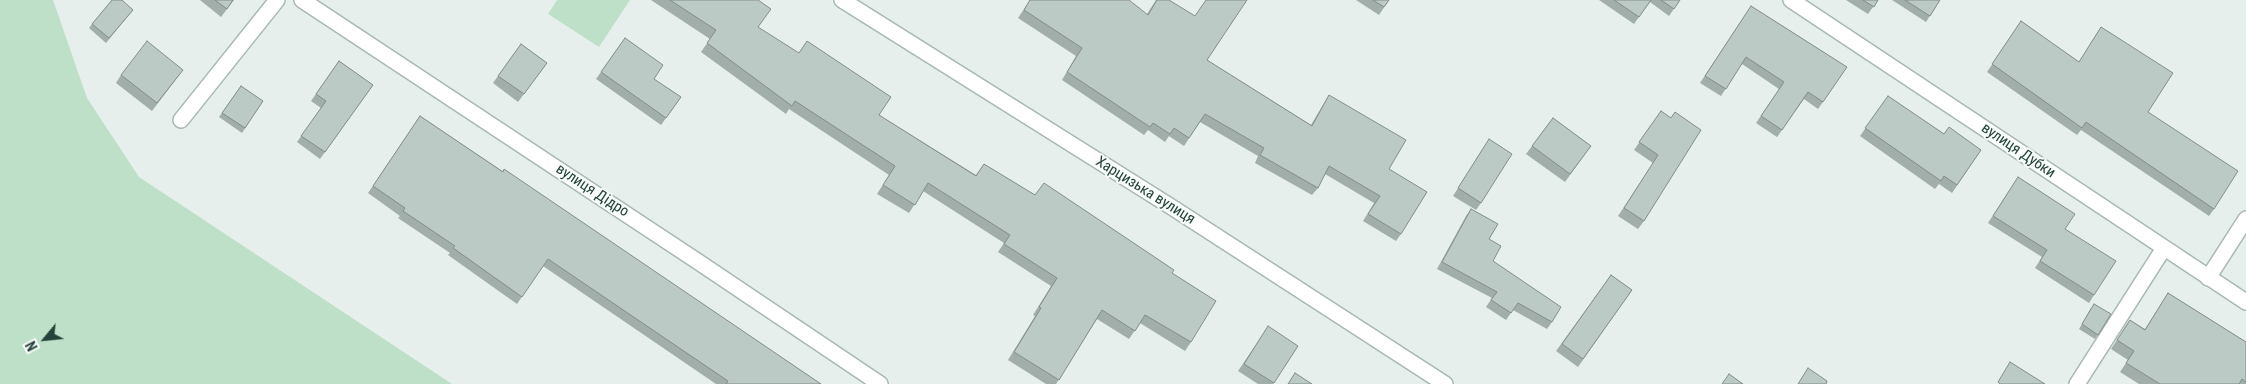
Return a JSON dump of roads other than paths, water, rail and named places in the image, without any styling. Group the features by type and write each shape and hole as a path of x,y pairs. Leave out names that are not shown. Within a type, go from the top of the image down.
{"street":[{"path":"181,120 277,0"},
{"name":"вулиця Дідро","path":"302,0 700,262 880,384"},
{"name":"Харцизька вулиця","path":"842,0 1170,206 1445,384"},
{"name":"вулиця Дубки","path":"1791,0 2246,302"},
{"path":"2208,278 2246,219"},
{"path":"2077,384 2164,248"}]}
